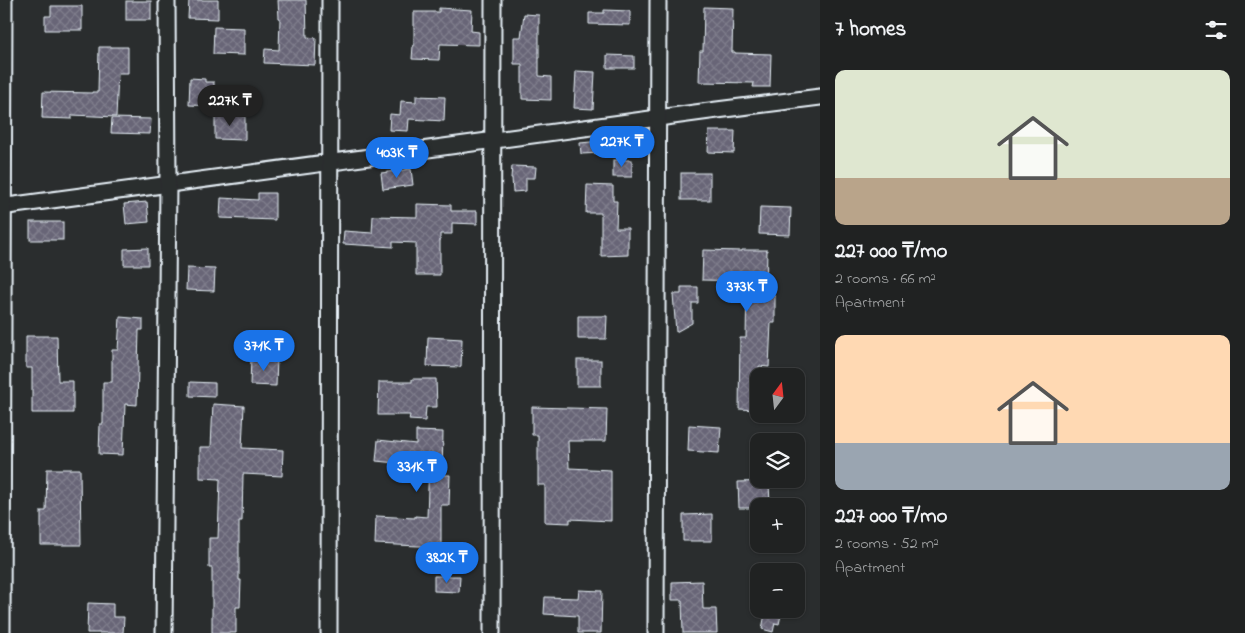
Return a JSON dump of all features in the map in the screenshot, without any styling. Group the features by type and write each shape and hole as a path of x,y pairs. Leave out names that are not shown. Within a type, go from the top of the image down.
{"street":[{"path":"2,633 4,0"},
{"path":"164,633 168,184 167,0"},
{"path":"329,633 330,0"},
{"path":"492,633 493,0"},
{"path":"656,633 658,0"},
{"path":"2,207 820,97"}],"building":[{"path":"189,0 218,0 218,19 188,18"},
{"path":"278,0 306,0 307,37 316,38 315,65 264,63 265,49 279,50 280,18"},
{"path":"126,1 151,1 151,20 126,20"},
{"path":"51,6 82,6 82,30 45,30 45,16 51,16"},
{"path":"704,7 733,8 732,52 771,54 770,87 753,87 754,83 699,82 700,51 703,51"},
{"path":"439,8 472,10 471,31 479,32 479,45 440,44 439,60 412,59 414,12 439,12"},
{"path":"604,10 630,11 630,25 589,24 589,13 604,13"},
{"path":"524,14 539,15 539,76 551,77 551,100 522,99 522,64 514,64 514,37 521,37"},
{"path":"214,27 244,28 244,55 213,54"},
{"path":"99,47 128,47 128,73 118,73 116,117 72,115 72,119 42,118 43,92 98,92"},
{"path":"607,55 634,56 634,68 607,68"},
{"path":"576,71 595,72 593,109 574,108"},
{"path":"190,78 214,82 214,106 189,105"},
{"path":"416,96 445,97 444,121 409,119 408,131 389,130 390,114 400,115 401,101 416,102"},
{"path":"215,114 245,114 245,140 215,139"},
{"path":"112,118 151,119 150,134 111,133"},
{"path":"709,131 735,131 734,153 708,152"},
{"path":"601,141 602,153 581,154 580,143"},
{"path":"613,160 632,160 632,177 613,177"},
{"path":"512,166 536,167 535,178 526,178 526,191 513,192"},
{"path":"411,169 413,185 383,189 381,173"},
{"path":"681,173 710,173 710,200 681,200"},
{"path":"587,185 613,186 613,201 617,201 616,228 628,228 628,255 601,256 601,213 586,213"},
{"path":"258,193 275,193 275,220 220,218 221,198 258,200"},
{"path":"147,202 149,222 126,224 124,204"},
{"path":"417,204 451,205 451,211 477,211 477,224 452,223 452,234 440,234 440,275 416,275 416,243 393,242 393,247 343,244 344,231 372,233 373,216 417,217"},
{"path":"760,207 791,208 790,235 759,234"},
{"path":"30,222 63,222 63,240 30,240"},
{"path":"148,248 148,265 124,265 124,249"},
{"path":"703,250 767,250 766,295 775,296 775,323 771,323 769,367 759,366 759,368 750,368 750,410 739,409 740,338 746,338 747,281 702,280"},
{"path":"187,268 215,269 214,291 186,290"},
{"path":"681,287 698,287 698,303 692,303 692,323 676,332 673,294 681,294"},
{"path":"578,316 607,316 606,339 578,339"},
{"path":"120,317 143,319 143,330 139,330 137,405 125,404 123,455 99,454 100,424 103,424 103,382 112,382 112,350 118,350"},
{"path":"26,336 57,336 58,381 73,381 73,413 32,413 32,368 26,368"},
{"path":"428,337 462,339 461,367 427,366"},
{"path":"251,357 277,358 276,386 250,385"},
{"path":"577,360 601,360 601,386 577,386"},
{"path":"412,379 436,379 437,407 426,407 425,421 409,420 410,415 378,415 379,382 412,382"},
{"path":"190,382 215,383 215,397 190,396"},
{"path":"213,404 244,406 242,448 283,450 282,476 243,474 242,521 239,521 240,607 236,607 236,633 212,633 212,568 209,568 209,538 218,538 220,479 200,478 200,447 211,447"},
{"path":"532,407 607,409 606,441 568,441 569,468 611,470 611,521 570,519 570,523 545,522 545,485 538,485 538,435 532,435"},
{"path":"689,425 721,427 719,453 688,451"},
{"path":"416,431 443,432 442,475 450,475 449,505 441,505 441,547 375,544 376,516 427,517 429,460 396,460 396,463 376,461 378,440 416,444"},
{"path":"47,469 80,469 81,545 41,545 41,511 46,511"},
{"path":"738,482 750,482 750,488 769,488 770,498 750,498 750,508 739,508"},
{"path":"712,514 712,541 683,541 683,515"},
{"path":"434,576 460,576 459,592 434,591"},
{"path":"702,581 703,609 716,609 717,633 683,633 682,600 672,600 672,582"},
{"path":"579,590 602,591 601,633 578,633 578,616 544,614 545,597 578,598"},
{"path":"88,603 113,604 113,617 124,617 123,633 87,633"},
{"path":"764,618 780,618 779,624 775,623 773,632 762,629"}]}
